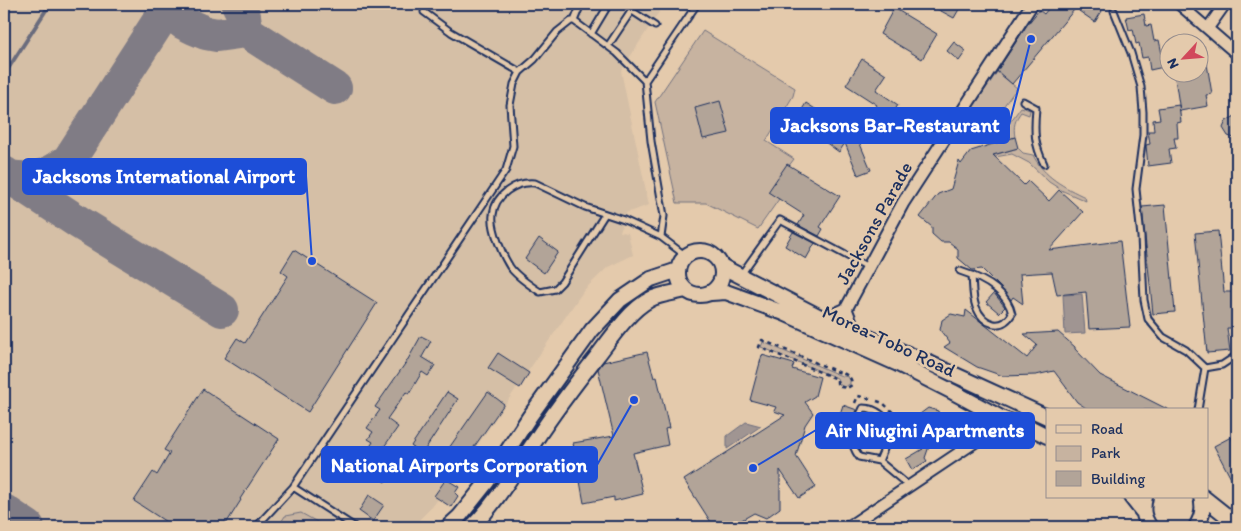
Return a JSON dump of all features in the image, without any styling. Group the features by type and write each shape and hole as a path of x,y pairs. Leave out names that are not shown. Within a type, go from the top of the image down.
{"main road":[{"path":"701,251 710,253 716,258 721,265 722,272 718,288 712,293 703,295 694,295 686,290 680,281 678,270 686,256 693,252 701,251"},
{"name":"Morea-Tobo Road","path":"721,265 824,319 1046,417"},
{"path":"448,527 459,517 487,482 530,416 592,330 620,300 651,279 678,270"},
{"path":"472,527 501,491 536,438 577,382 610,339 635,311 649,300 686,290"},
{"name":"Morea-Tobo Road","path":"712,293 726,292 784,313 896,363 1008,420 1046,436"},
{"path":"1132,498 1144,522"},
{"path":"1144,522 1145,498"},
{"path":"1196,527 1202,518 1202,498"},
{"path":"1203,498 1237,524"}],"street":[{"name":"Jacksons Parade","path":"824,319 846,309 907,196 1032,4"},
{"path":"1179,4 1237,54"},
{"path":"1208,28 1225,4"},
{"name":"Jacksons Parade","path":"846,309 855,332"},
{"path":"848,527 1008,420"}],"lane":[{"path":"256,527 293,487 506,170 513,146 510,105 514,84 520,72 535,59 557,32 568,23 574,21 581,4"},
{"path":"591,34 609,4"},
{"path":"608,46 636,4"},
{"path":"661,237 664,216 651,141 645,81 697,4"},
{"path":"1114,10 1131,53 1141,87 1142,134 1136,189 1141,237 1144,300 1148,319 1163,337 1186,350 1205,368"},
{"path":"632,11 655,26"},
{"path":"424,12 451,32 520,72"},
{"path":"574,21 608,46 645,81"},
{"path":"1023,101 1036,108 1034,130 1037,150 1044,164"},
{"path":"606,214 562,282 555,289 540,292 510,267 497,239 493,216 501,196 517,185 527,182 535,183 584,207 606,214 661,237 686,256"},
{"path":"740,276 780,220 868,267"},
{"path":"960,271 972,275 994,286 1010,305 1012,314 1008,321 1001,325 995,325 985,319 977,308 973,294 972,275"},
{"path":"1205,368 1222,364 1237,356"},
{"path":"1198,408 1205,368"},
{"path":"879,461 892,430 888,420 870,408 863,408 851,433 852,448 859,457 879,461 910,486"},
{"path":"293,487 356,527"}],"path":[{"path":"762,340 846,374 849,376 852,384 847,388 841,387 837,383 836,379 759,347 762,340"}],"shaded area":[{"path":"4,4 664,4 621,71 649,205 626,213 620,232 628,233 633,255 608,267 584,290 451,483 432,507 412,527 4,527"},
{"path":"1082,294 1085,333 1065,334 1063,295"},
{"path":"746,422 761,426 727,449 727,436"}],"green space":[{"path":"703,31 795,88 793,96 766,141 794,159 769,192 779,199 758,229 706,203 677,203 655,102"},
{"path":"997,72 1017,88 979,139 963,128 962,124"},
{"path":"1021,107 1030,110 1029,115 1021,112 1019,115 1014,126 1015,137 995,143"},
{"path":"1018,148 1023,153 1033,155 1049,175 1062,185 1085,197 1086,201 1063,191 1049,182 1029,163 1012,154 995,157 994,155"},
{"path":"763,342 839,375 848,377 850,384 844,387 839,384 837,378 761,347"},
{"path":"301,513 326,527 278,527 285,516"}],"building":[{"path":"928,4 962,4 954,18"},
{"path":"1052,4 1067,4 1074,10 1012,84 997,71 1039,10 1044,14"},
{"path":"1083,4 1091,4 1102,11 1095,22 1079,11"},
{"path":"894,8 937,34 922,59 880,34"},
{"path":"1144,14 1146,26 1151,25 1154,41 1158,40 1158,68 1150,70 1148,57 1142,58 1139,43 1136,44 1133,29 1129,30 1126,17"},
{"path":"954,42 966,51 959,61 947,51"},
{"path":"862,59 886,75 876,90 898,105 888,121 873,112 877,105 846,85"},
{"path":"1208,70 1212,94 1206,95 1208,106 1180,111 1176,82 1208,82"},
{"path":"720,101 729,133 703,139 695,108"},
{"path":"806,103 856,140 858,139 871,170 858,175 845,143 839,152 821,139 823,136 804,124 806,121 798,116"},
{"path":"1179,105 1181,122 1177,123 1178,138 1174,138 1176,148 1169,149 1171,163 1148,166 1146,145 1150,144 1148,131 1154,131 1153,120 1160,119 1158,108"},
{"path":"1237,115 1237,139 1228,136 1223,128 1226,121"},
{"path":"1015,137 1018,148 993,155 1024,185 1028,181 1049,201 1059,190 1083,212 1049,250 1120,241 1130,327 1089,329 1086,292 1057,295 1052,272 1020,274 1023,304 1013,297 1011,300 982,269 972,270 958,258 958,249 949,242 941,242 932,234 932,227 920,217 938,194 951,189 959,161 961,164 971,151"},
{"path":"787,164 840,196 820,227 823,229 819,236 798,225 804,215 768,192"},
{"path":"1165,205 1175,312 1153,314 1142,207"},
{"path":"1218,231 1224,292 1237,292 1237,328 1227,328 1230,351 1207,353 1195,233"},
{"path":"793,232 815,243 806,259 785,246"},
{"path":"539,238 558,252 544,273 525,259"},
{"path":"294,250 377,303 308,412 224,358 237,338 245,343 288,276 281,271"},
{"path":"994,293 1005,307 999,313 986,302"},
{"path":"966,310 1027,358 1037,345 1024,334 1058,332 1075,347 1100,375 1165,408 1086,408 1077,402 1054,371 1036,375 1003,376 977,367 944,347 950,343 940,330 942,320 951,314 965,317"},
{"path":"421,336 431,341 422,357 435,365 428,376 422,372 409,394 406,392 387,419 398,427 376,458 393,469 385,482 358,465 373,442 368,439 373,432 367,428 380,410 375,407 407,361"},
{"path":"647,352 654,378 657,377 669,428 665,429 668,445 633,453 643,494 614,501 614,497 584,503 573,443 614,436 598,369 603,362"},
{"path":"498,353 529,373 520,388 488,368"},
{"path":"762,355 794,364 792,369 820,377 815,396 805,402 813,413 805,425 796,456 816,487 799,498 780,470 780,508 766,518 754,513 740,521 744,527 714,527 684,480 785,415 774,411 776,407 750,400"},
{"path":"203,389 279,439 224,527 174,527 134,501 153,472 157,475 170,453 164,450"},
{"path":"447,392 458,399 422,454 411,446"},
{"path":"488,392 504,404 465,460 449,448"},
{"path":"843,405 857,410 850,425 838,420"},
{"path":"928,408 938,411 941,421 935,429 925,458 927,461 912,470 906,459 923,449 895,440 901,423 916,428 920,414"},
{"path":"1231,437 1237,448 1237,490 1214,446"},
{"path":"446,479 459,487 455,493 458,496 451,507 434,496"},
{"path":"369,495 384,505 373,521 359,511"}],"waterway":[{"path":"4,75 50,4"}],"taxiway":[{"path":"10,177 34,178 41,176 55,170 69,160 170,4"},
{"path":"171,4 182,22 206,33 217,35 246,31 335,88"},
{"path":"238,4 244,16 246,31"},
{"path":"4,173 80,223 222,310"},
{"path":"4,511 28,527"}],"place":[{"name":"Jacksons Bar-Restaurant","path":"1031,39"},
{"name":"Jacksons International Airport","path":"312,261"},
{"name":"National Airports Corporation","path":"634,400"},
{"name":"Air Niugini Apartments","path":"753,468"}]}
